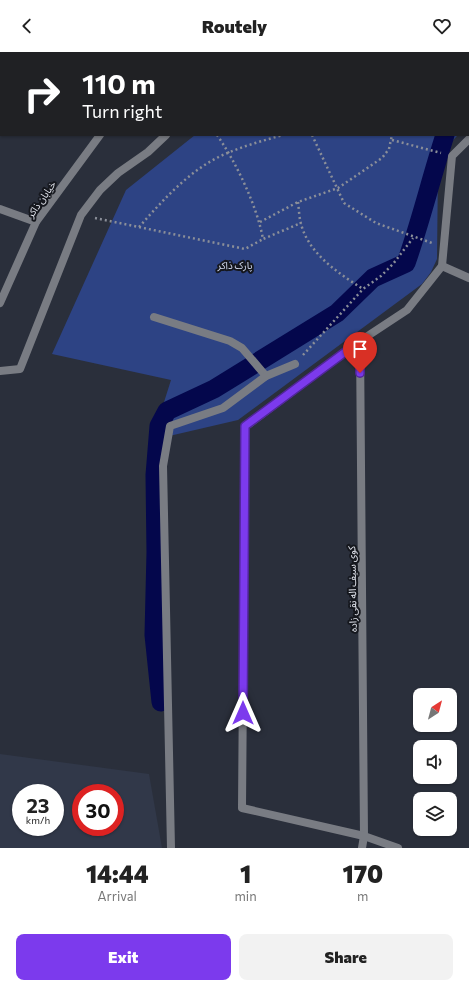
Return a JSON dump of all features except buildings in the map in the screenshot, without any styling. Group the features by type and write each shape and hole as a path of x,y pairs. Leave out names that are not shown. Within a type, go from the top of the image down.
{"street":[{"name":"خیابان ذاکر","path":"0,303 36,222 99,136"},
{"path":"0,371 20,369 81,215 100,190 118,173 148,152 165,136"},
{"path":"398,848 364,836 242,808 245,426 360,341 407,310 442,266 452,156 469,139"},
{"path":"0,209 36,222"},
{"path":"442,266 469,278"},
{"path":"154,317 230,341 242,348 266,376"},
{"name":"کوی سیف اله نقی زاده","path":"360,341 364,836 362,848"},
{"path":"173,848 163,466 170,426 224,408 266,376 295,364"}],"path":[{"path":"218,136 229,152 260,222 263,239"},
{"path":"139,228 186,179 203,166 229,152 280,136"},
{"path":"312,136 338,188 339,195 344,204 376,224 413,238 444,247"},
{"path":"260,222 298,202 338,188 382,158 388,149 392,136"},
{"path":"392,140 452,156"},
{"path":"298,202 301,223 305,234 318,253 340,274 362,289"},
{"path":"81,215 245,249 263,239 301,223"},
{"path":"295,364 362,289 381,276 393,264 413,238"}],"shaded area":[{"path":"0,754 149,774 162,848 0,848"}],"green space":[{"name":"پارک ذاکر","path":"194,136 457,136 447,146 438,166 437,259 431,272 422,284 238,420 152,440 171,380 52,354 126,190"}],"waterway":[{"path":"161,702 154,635 156,552 155,475 159,426 167,411 214,389 337,313 373,278 406,263 445,136"}],"route":[{"path":"243,713 245,426 360,341 360,373"}]}
